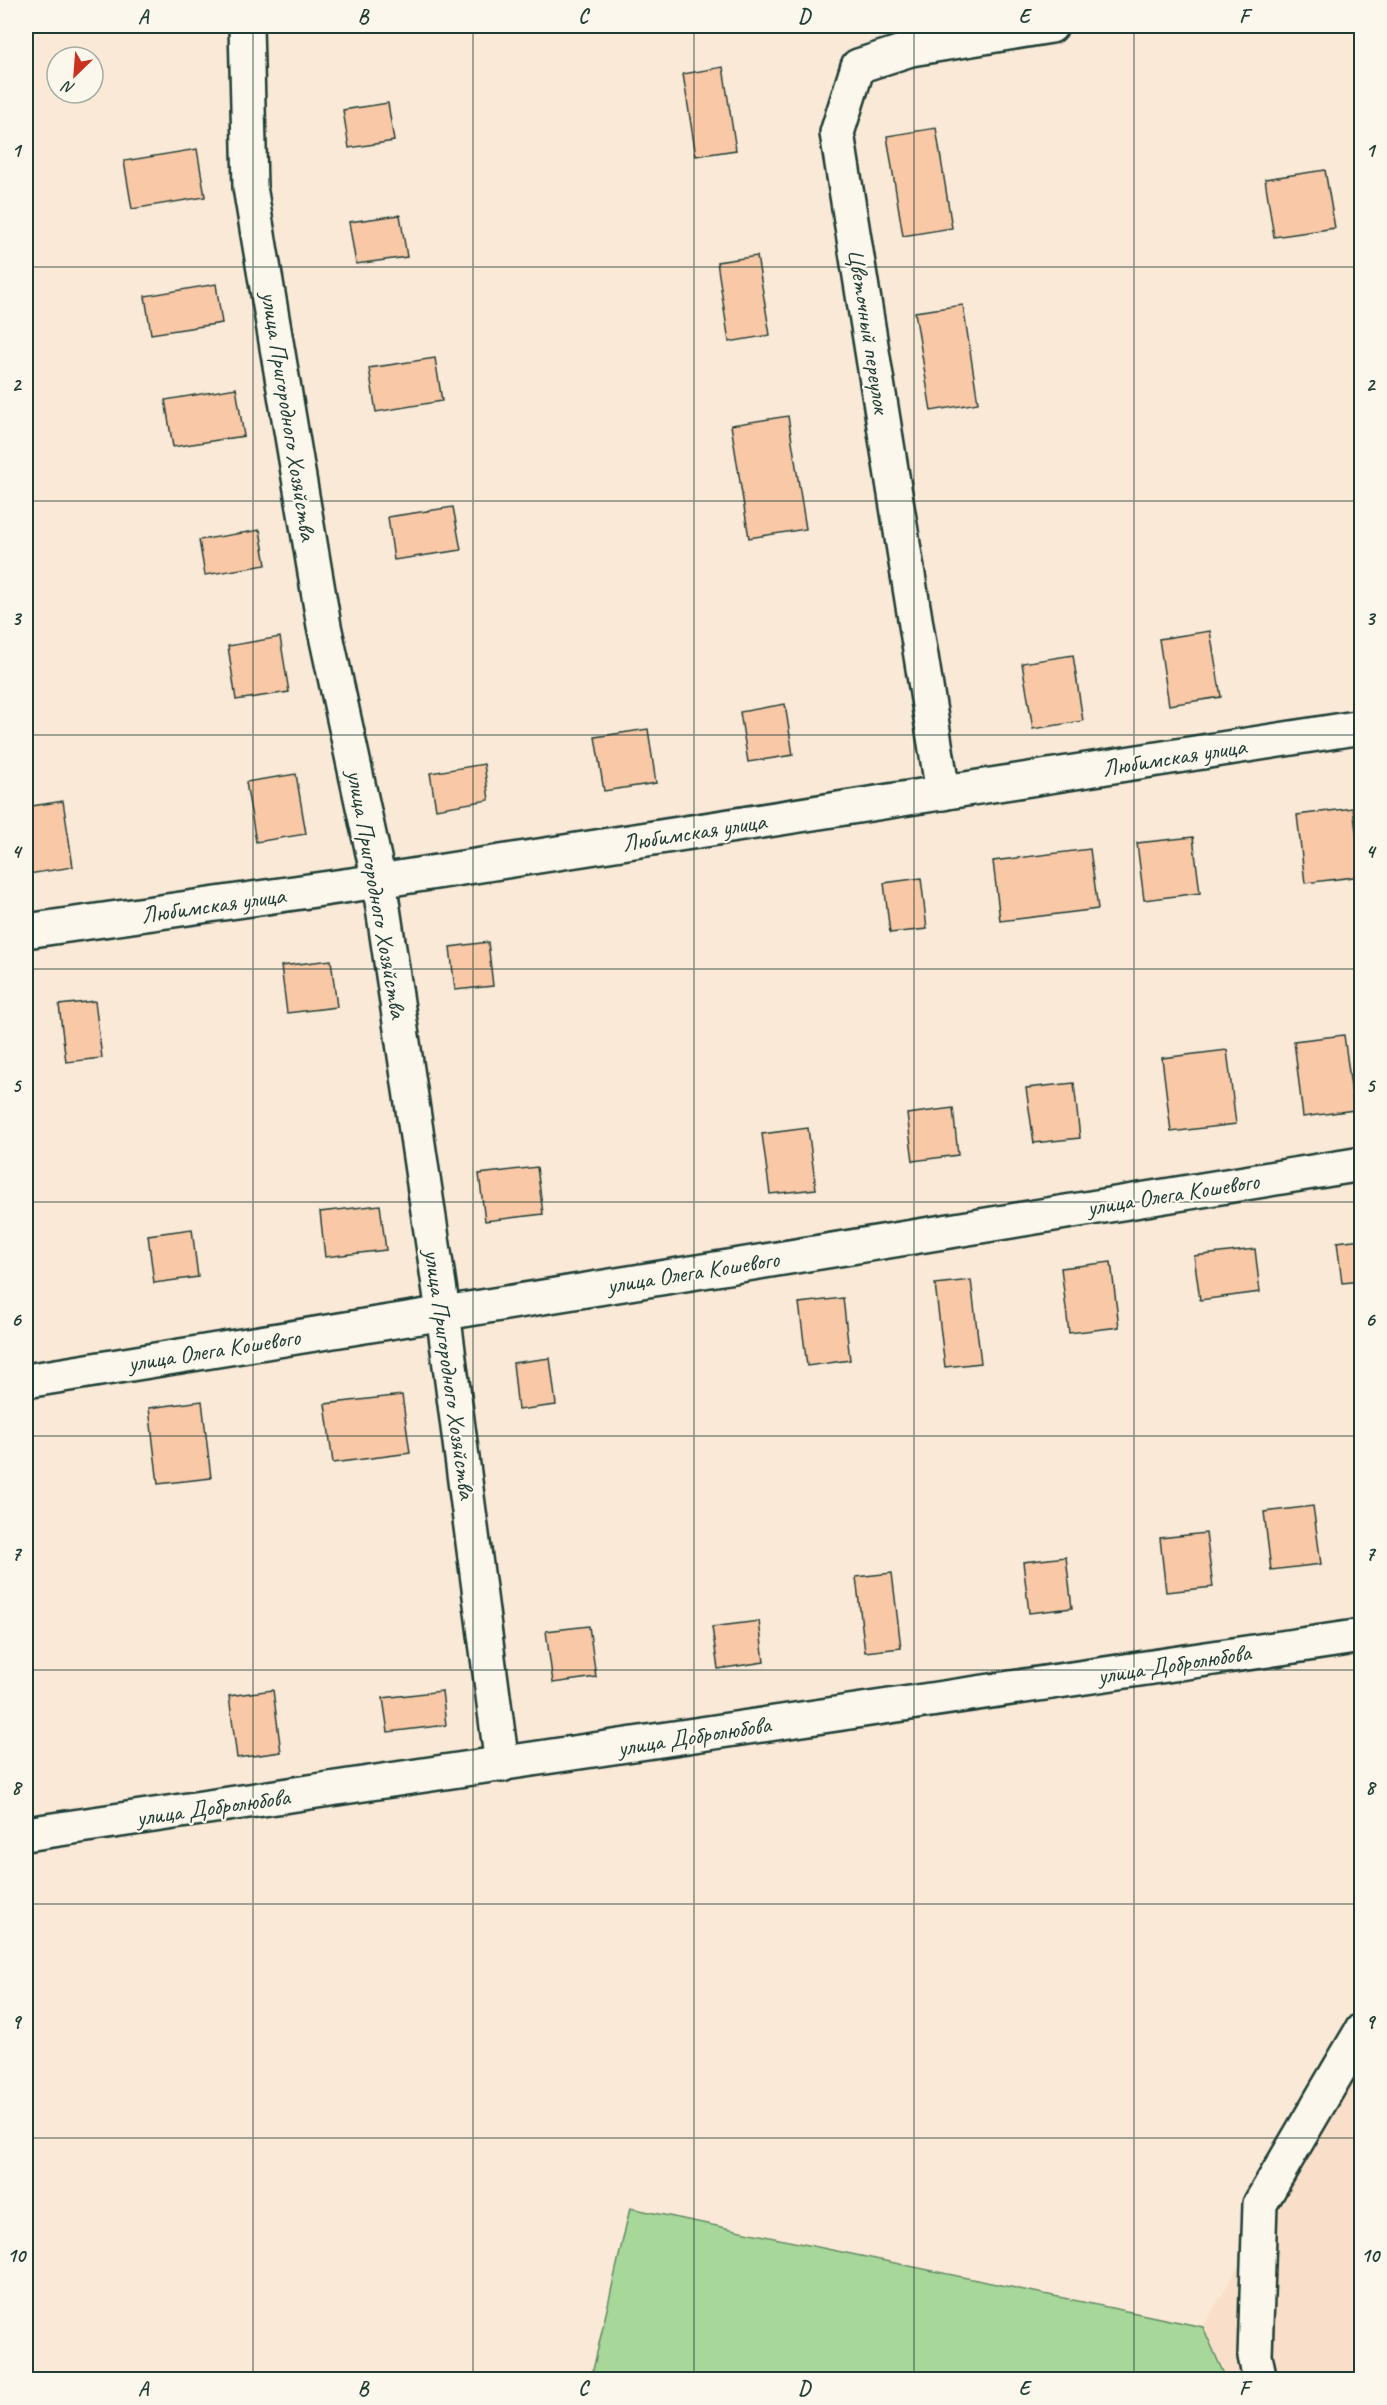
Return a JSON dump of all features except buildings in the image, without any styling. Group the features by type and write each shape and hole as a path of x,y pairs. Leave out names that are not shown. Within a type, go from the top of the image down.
{"street":[{"name":"улица Пригородного Хозяйства","path":"246,26 250,187 324,626 379,881 443,1312 502,1765"},
{"name":"Цветочный переулок","path":"943,793 837,132 858,66 911,49 1051,26"},
{"name":"Любимская улица","path":"26,931 379,881 1362,727"},
{"name":"улица Олега Кошевого","path":"26,1381 1362,1164"},
{"name":"улица Добролюбова","path":"26,1834 1362,1636"},
{"path":"1260,2379 1254,2356 1260,2204 1362,2030"}],"shaded area":[{"path":"1361,2057 1361,2379 1226,2379 1203,2327"}],"green space":[{"path":"630,2208 1203,2327 1226,2379 591,2379"}]}
